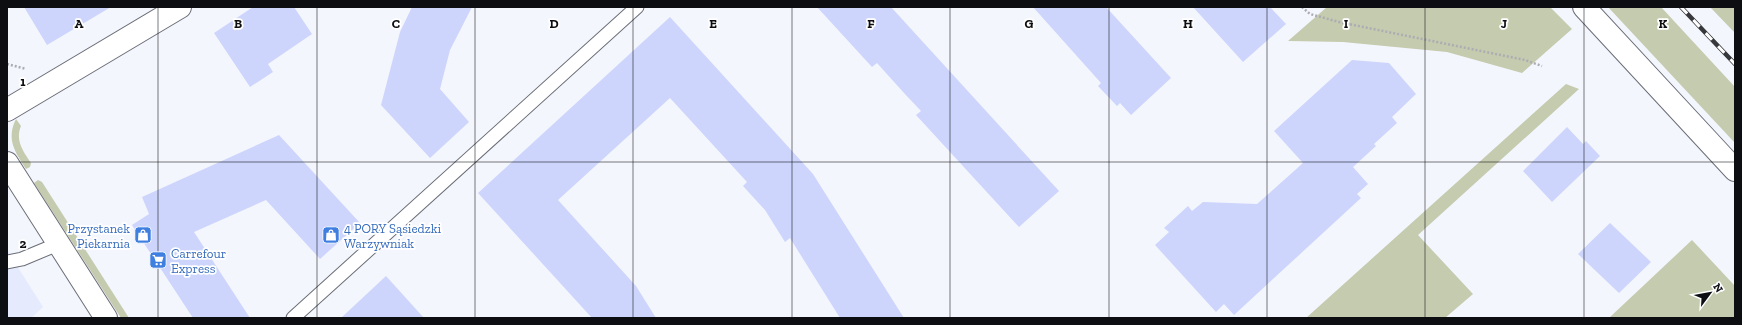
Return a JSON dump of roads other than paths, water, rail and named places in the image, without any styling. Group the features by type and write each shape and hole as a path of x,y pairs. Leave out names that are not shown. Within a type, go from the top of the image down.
{"street":[{"path":"7,110 180,7"},
{"path":"1584,7 1735,170"},
{"path":"7,163 106,318"}],"lane":[{"path":"293,318 637,7"},
{"path":"7,262 22,259 58,244"}],"railway":[{"path":"1681,7 1735,64"}],"place":[{"name":"Przystanek Piekarnia","path":"143,235"},
{"name":"4 PORY Sąsiedzki Warzywniak","path":"331,235"},
{"name":"Carrefour Express","path":"158,260"}]}
